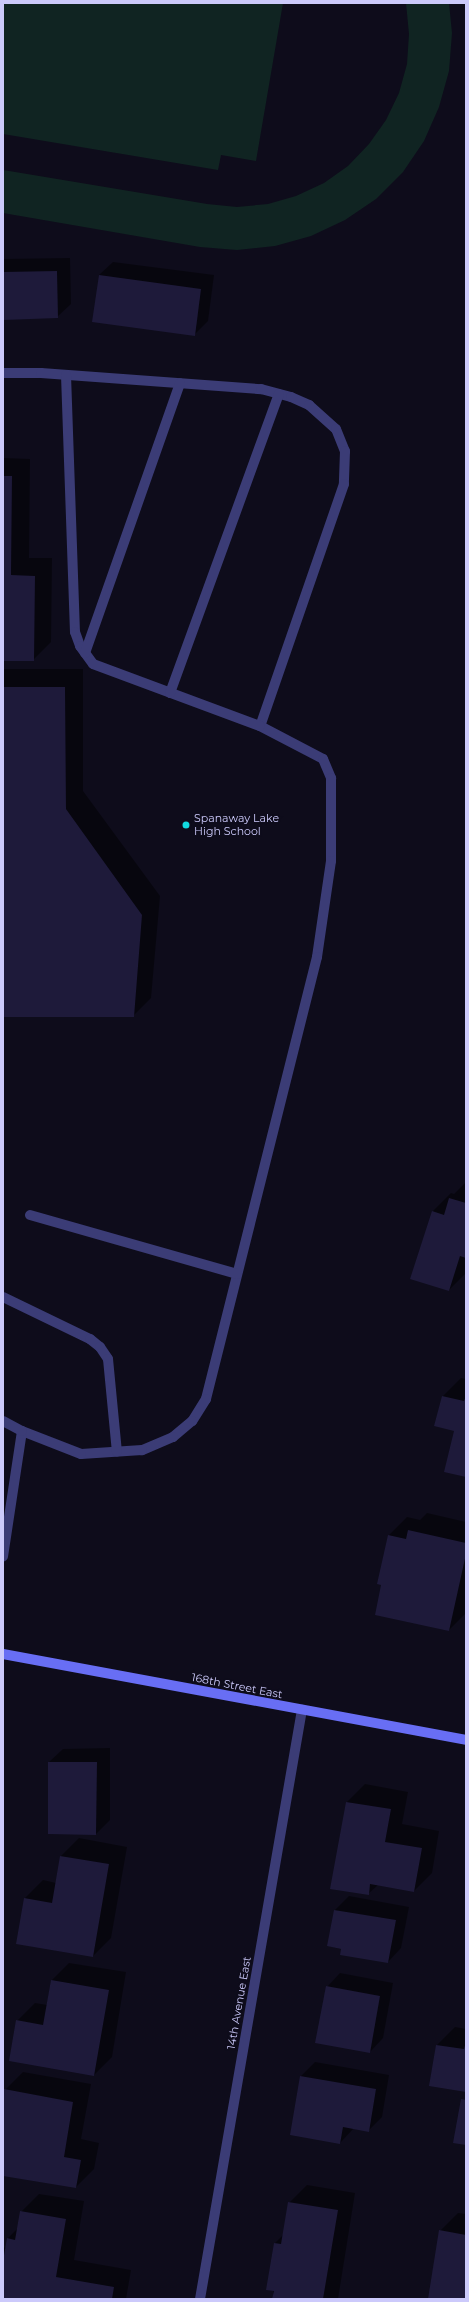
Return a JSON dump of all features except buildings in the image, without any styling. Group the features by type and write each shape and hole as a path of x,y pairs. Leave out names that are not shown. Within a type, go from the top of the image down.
{"street":[{"path":"3,374 66,375 261,389 309,405 336,429 345,451 344,484 260,726"},
{"path":"3,1421 22,1431 80,1454 142,1450 173,1437 192,1421 206,1399 317,957 331,861 331,778 323,759 260,726 93,664 80,646 74,632 66,375"},
{"path":"85,653 180,383"},
{"path":"170,693 279,394"},
{"path":"30,1215 237,1274"},
{"path":"3,1297 90,1339 100,1347 108,1359 117,1452"},
{"path":"3,1557 22,1431"},
{"name":"168th Street East","path":"3,1654 466,1740"},
{"name":"14th Avenue East","path":"200,2299 302,1710"}],"green space":[{"path":"3,3 283,3 256,161 221,155 218,170 3,134"},
{"path":"406,3 449,3 452,33 449,71 439,107 424,141 403,172 376,199 345,220 311,236 275,246 237,250 200,247 3,213 3,170 207,204 237,207 268,204 296,196 324,183 348,166 369,144 386,120 399,93 407,64 409,34"}],"place":[{"name":"Spanaway Lake High School","path":"186,825"}]}
